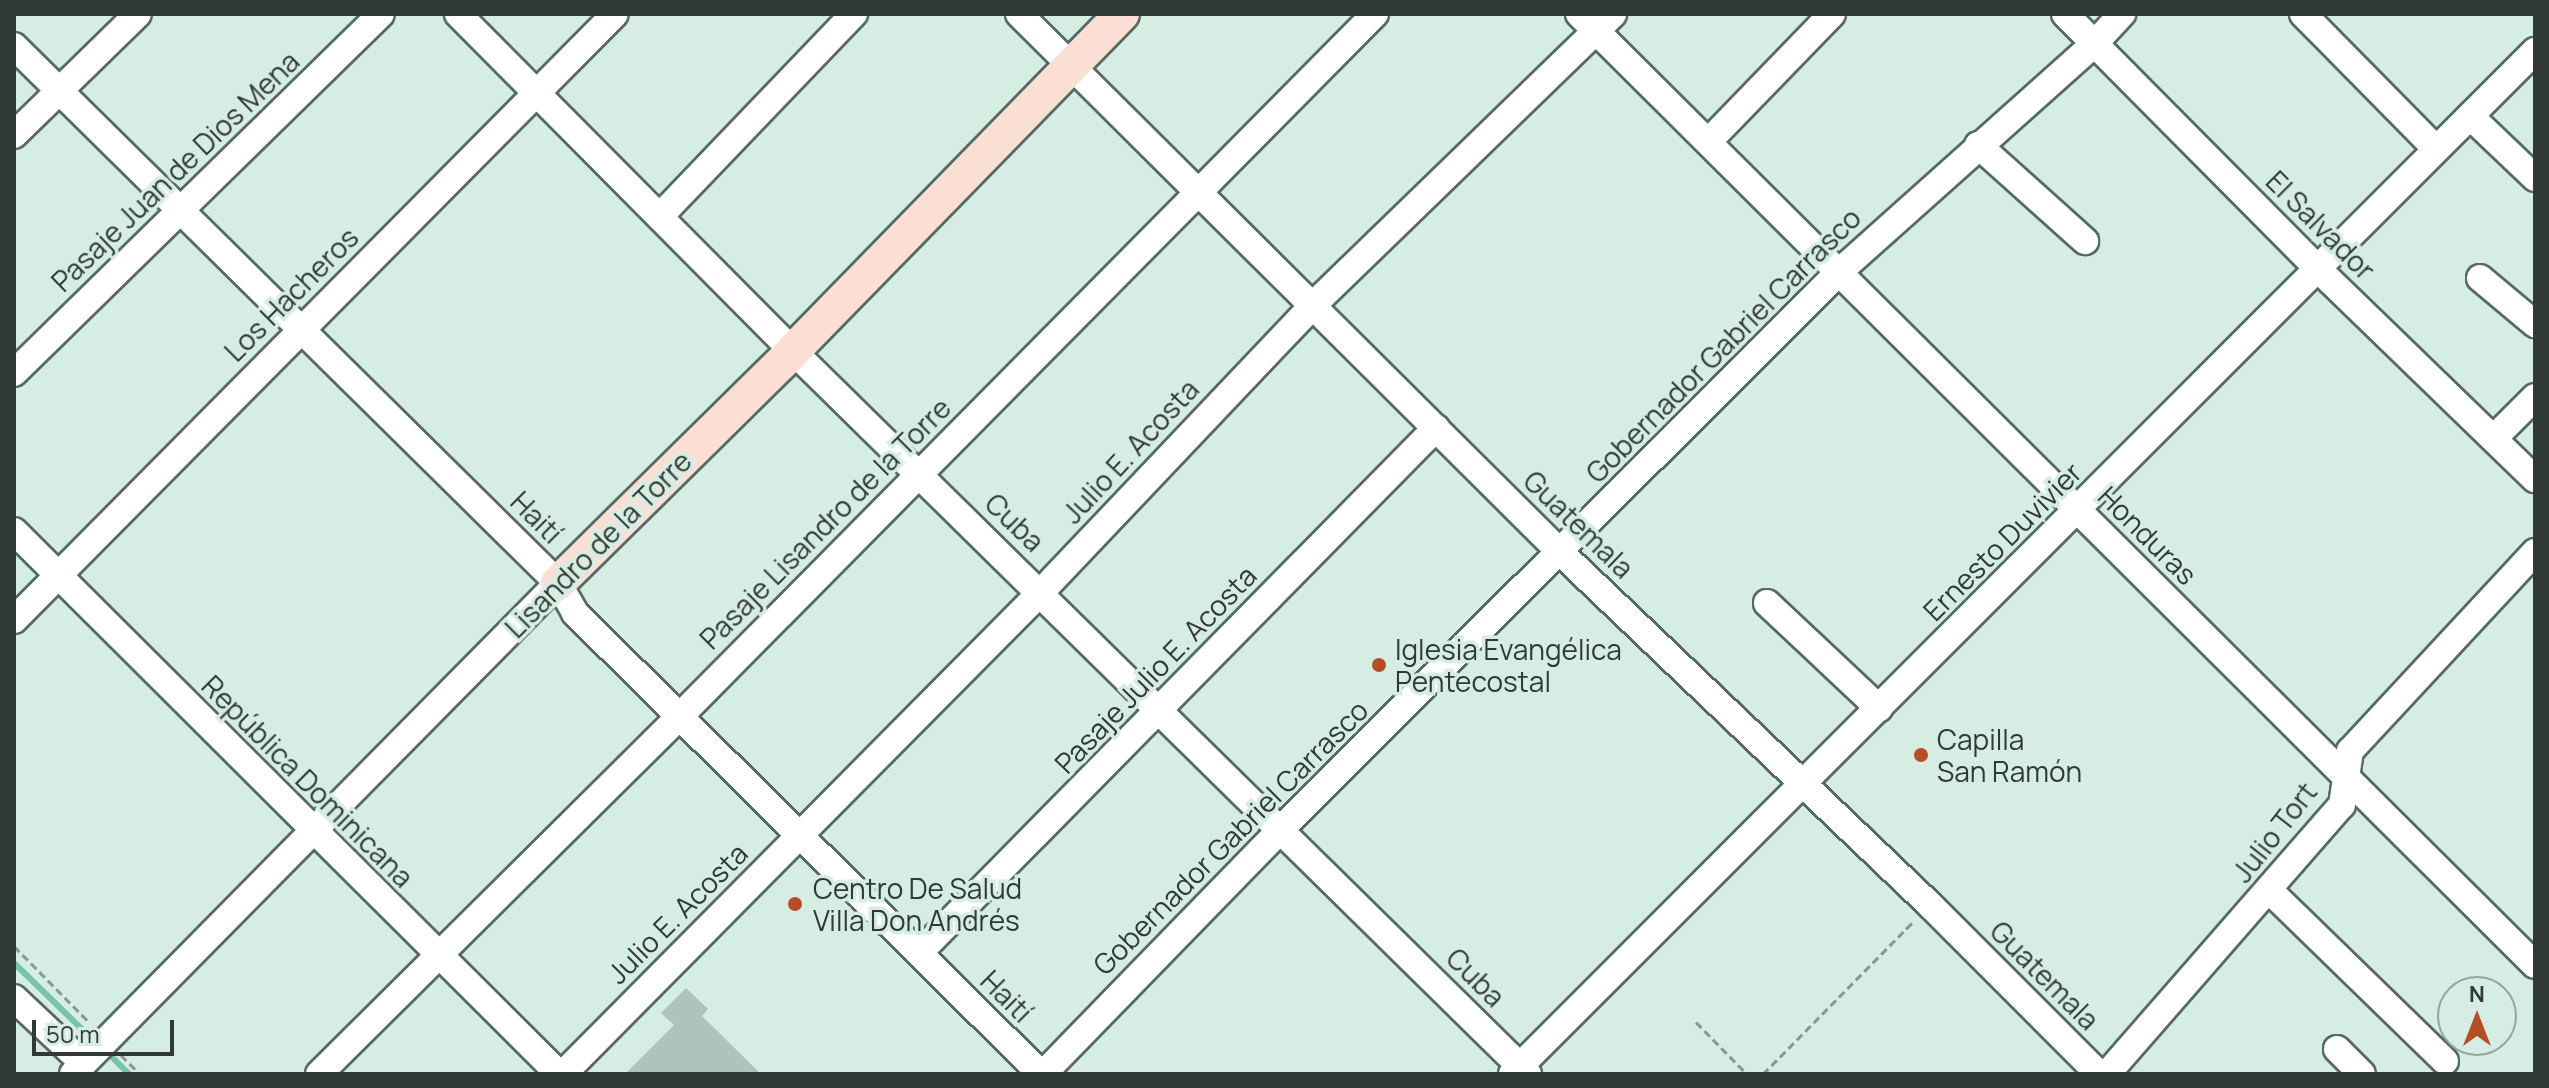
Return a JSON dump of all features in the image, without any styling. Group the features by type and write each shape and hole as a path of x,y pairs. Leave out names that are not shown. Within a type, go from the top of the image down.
{"main road":[{"name":"Lisandro de la Torre","path":"558,583 793,351 1122,14"}],"street":[{"path":"14,135 138,14"},
{"name":"Pasaje Juan de Dios Mena","path":"14,373 381,14"},
{"name":"Cuba","path":"458,14 793,351 1282,828 1520,1071"},
{"name":"Los Hacheros","path":"14,620 615,14"},
{"path":"661,215 854,14"},
{"name":"Guatemala","path":"1019,14 1560,552 1930,905 2099,1074"},
{"name":"Pasaje Lisandro de la Torre","path":"319,1074 680,716 1375,14"},
{"path":"1708,142 1832,14"},
{"name":"El Salvador","path":"2065,14 2318,269 2535,479"},
{"name":"Gobernador Gabriel Carrasco","path":"1042,1074 1282,828 1839,272 2095,43 2122,14"},
{"path":"2303,14 2435,148"},
{"name":"Honduras","path":"1596,20 1708,142 2535,965"},
{"name":"Julio E. Acosta","path":"561,1074 1041,592 1312,306 1596,20"},
{"name":"Haití","path":"14,46 558,583 575,613 1042,1074"},
{"name":"Ernesto Duvivier","path":"1520,1071 1803,783 2535,51"},
{"path":"2470,116 2535,178"},
{"path":"1978,145 2085,241"},
{"path":"2480,278 2535,324"},
{"path":"2494,438 2535,397"},
{"name":"Pasaje Julio E. Acosta","path":"919,953 1436,428"},
{"name":"República Dominicana","path":"14,531 438,956 561,1074"},
{"name":"Julio Tort","path":"2107,1074 2342,805 2350,751 2535,552"},
{"name":"Lisandro de la Torre","path":"78,1068 558,583"},
{"path":"1767,603 1879,708"},
{"path":"2270,891 2445,1061"},
{"path":"14,998 78,1068"},
{"path":"2337,1049 2362,1074"}],"path":[{"path":"1763,1074 1930,905"},
{"path":"14,946 140,1074"},
{"path":"1696,1022 1747,1074"}],"building":[{"path":"686,988 708,1009 702,1016 761,1074 625,1074 674,1025 661,1013"}],"waterway":[{"path":"14,963 91,1038"},
{"path":"109,1054 129,1074"}],"place":[{"name":"Iglesia Evangélica Pentecostal","path":"1379,665"},
{"name":"Capilla San Ramón","path":"1921,755"},
{"name":"Centro De Salud Villa Don Andrés","path":"795,904"}]}
